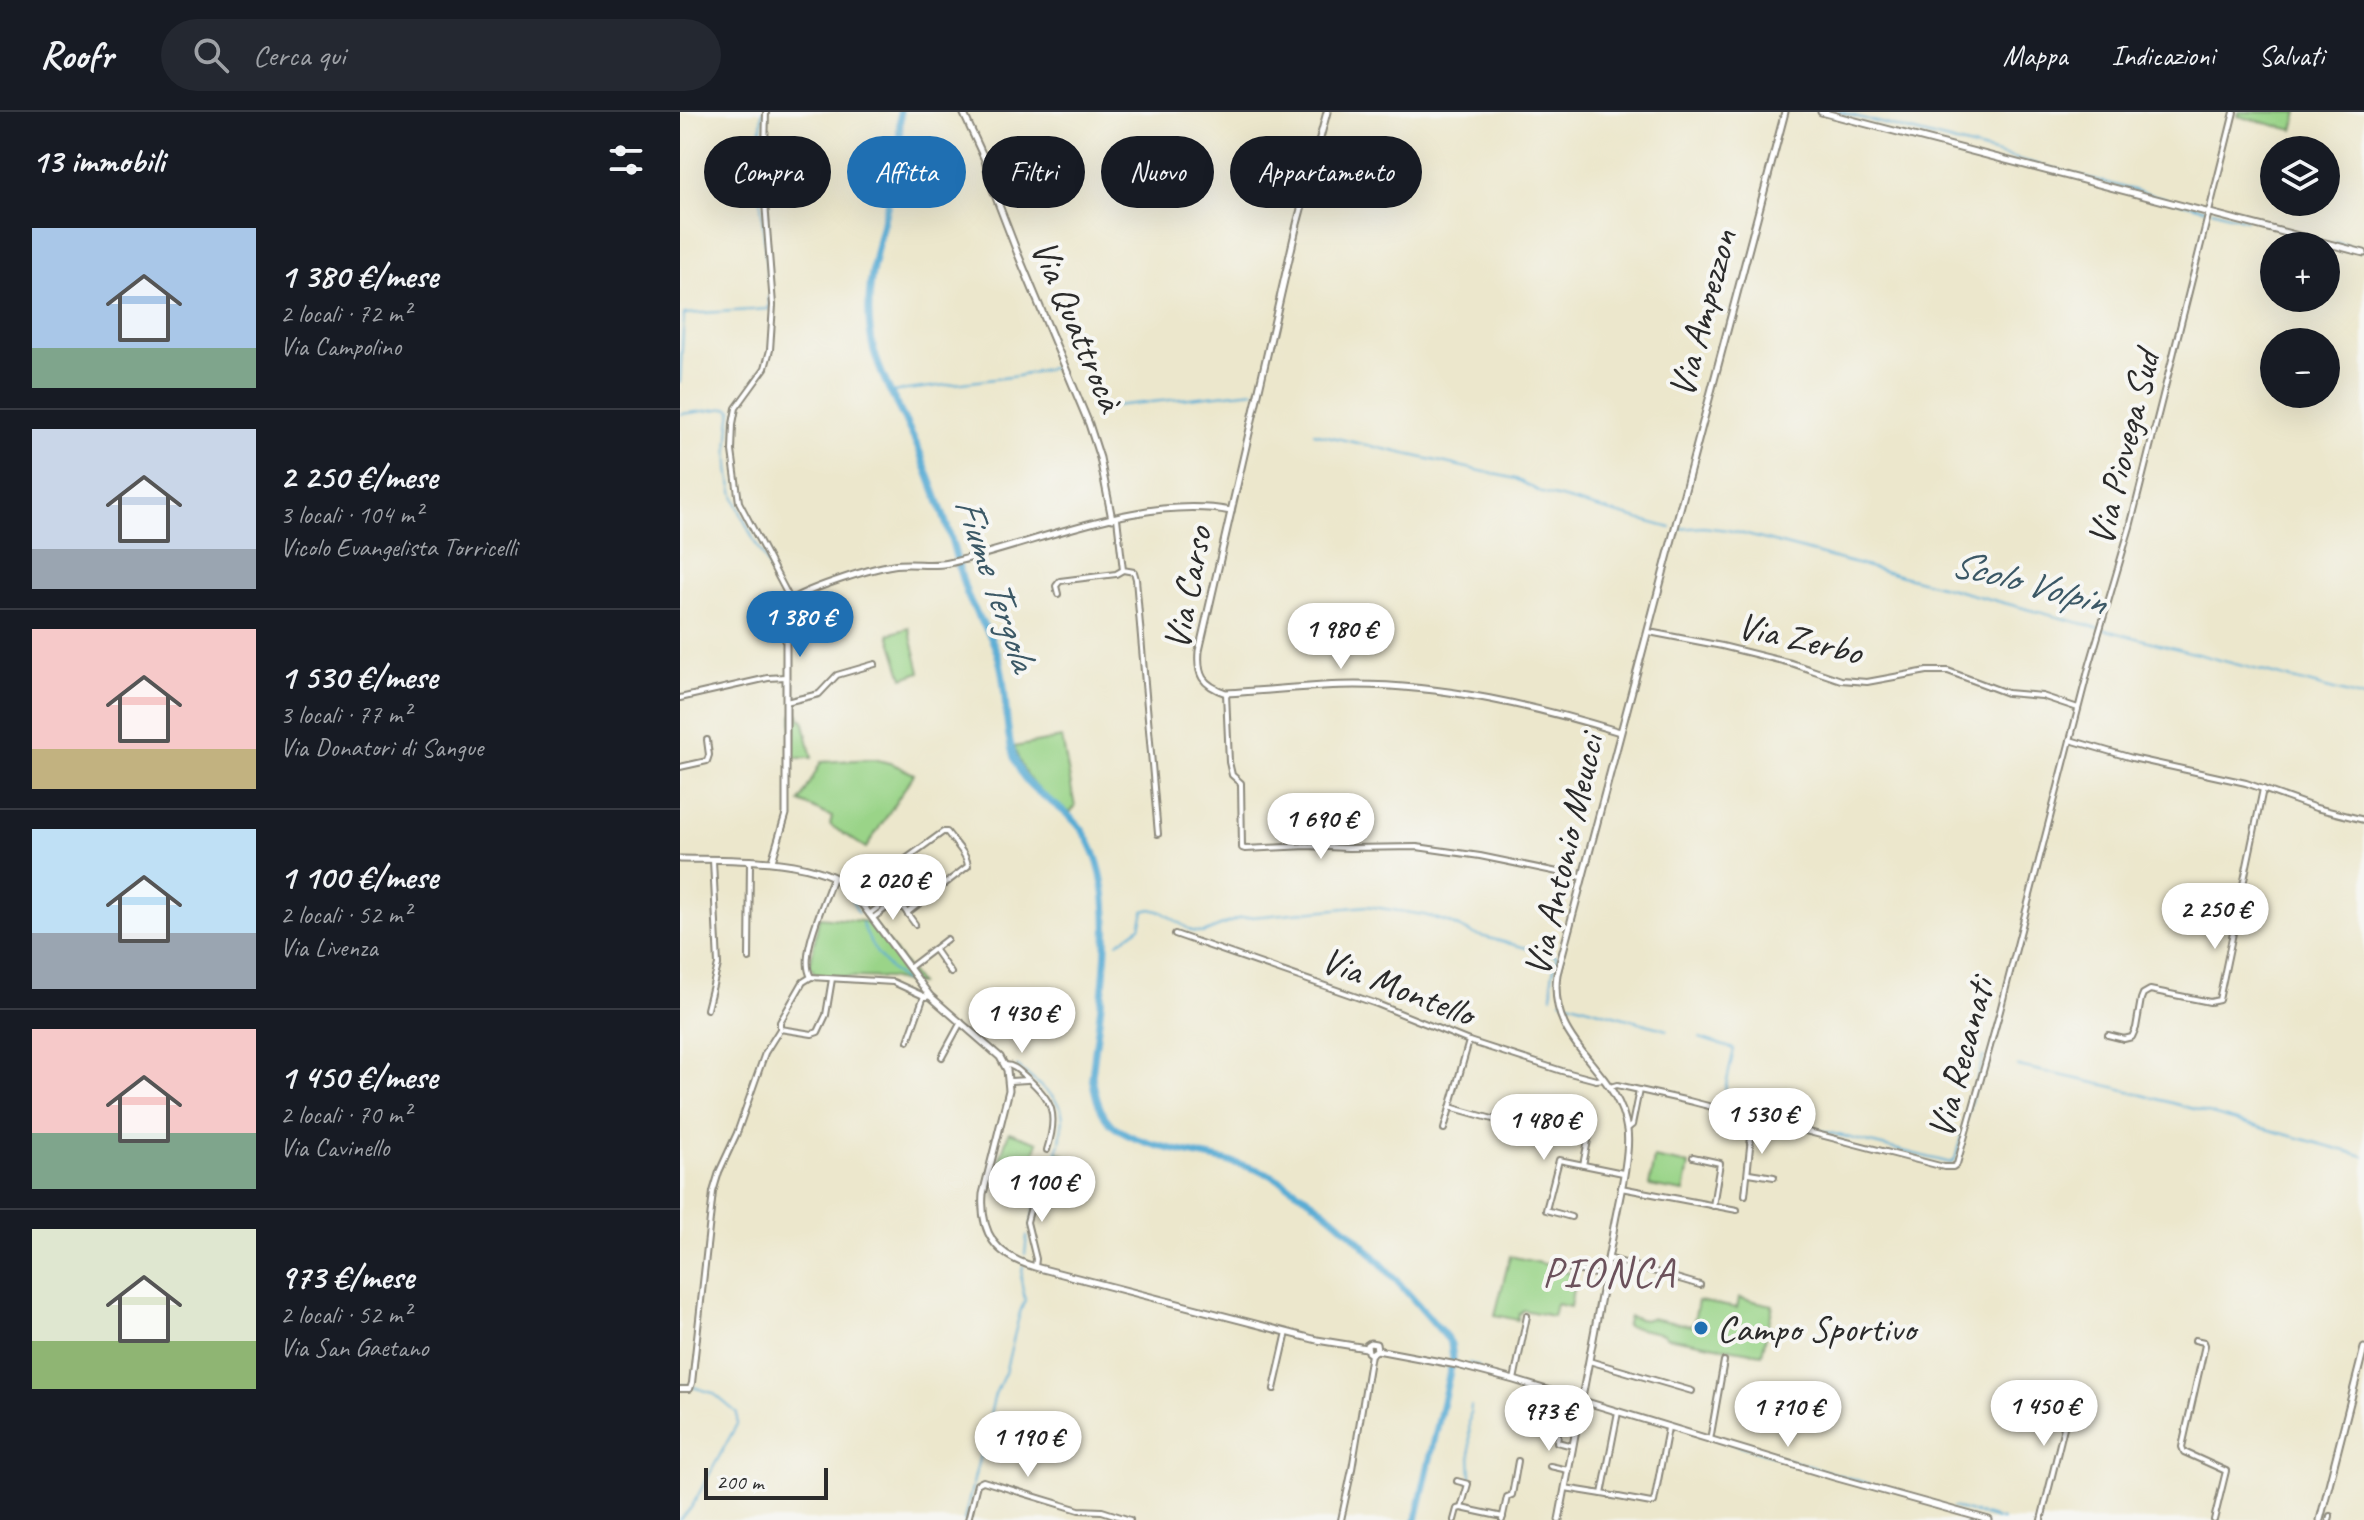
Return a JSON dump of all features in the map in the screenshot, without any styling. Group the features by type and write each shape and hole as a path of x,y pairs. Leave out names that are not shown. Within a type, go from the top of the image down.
{"street":[{"path":"766,112 764,189 773,305 770,350 765,368 736,408 732,451 739,502 791,601"},
{"name":"Via Quattrocà","path":"963,112 985,160 990,182 1021,262 1089,424 1114,519"},
{"path":"772,861 786,814 786,611 791,601 869,570 893,565 952,562 1167,508 1231,511 1297,224 1327,112"},
{"name":"Via Ampezzon","path":"1675,528 1785,112"},
{"path":"1821,112 2364,253"},
{"name":"Via Piovega Sud","path":"2070,740 2130,527 2234,112"},
{"name":"Via Carso","path":"1231,511 1199,651 1198,669 1202,679 1217,690 1226,693 1352,685 1427,690 1524,706 1620,732"},
{"path":"1114,519 1123,570"},
{"name":"Via Antonio Meucci","path":"1559,1520 1621,1188 1627,1129 1621,1107 1610,1087 1567,1032 1556,995 1557,974 1675,528"},
{"path":"1058,594 1056,586 1060,581 1116,574 1123,570 1134,572 1158,834"},
{"name":"Via Zerbo","path":"1649,632 1791,663 1841,680 1867,682 1927,671 1948,671 2007,693 2042,696 2078,708"},
{"path":"786,702 819,694 837,675 875,664"},
{"path":"680,698 786,677"},
{"path":"1226,693 1229,762 1232,775 1241,783 1242,848 1417,847 1480,856 1582,877"},
{"path":"680,767 707,761 707,740"},
{"path":"2070,740 2132,758 2246,783 2316,808 2364,820"},
{"name":"Via Recanati","path":"1610,1087 1617,1085 1639,1090 1944,1167 1957,1164 1986,1065 2070,740"},
{"path":"2108,1035 2124,1039 2132,1037 2141,999 2150,990 2216,1003 2219,1000 2263,789"},
{"path":"881,877 943,832 947,832 962,852 968,861 967,868 907,913"},
{"path":"680,859 772,861 833,877 850,888 927,996"},
{"path":"707,1009 718,965 713,860"},
{"path":"749,959 750,861"},
{"path":"872,865 915,924"},
{"path":"811,977 807,967 816,921 833,877"},
{"path":"870,916 895,898"},
{"name":"Via Montello","path":"1175,934 1377,1004 1469,1041 1562,1071 1596,1080 1604,1079"},
{"path":"909,968 947,939"},
{"path":"934,949 951,973"},
{"path":"680,1389 690,1389 713,1192 765,1053 780,1029 780,1022 803,982 811,977 893,982 927,996 993,1050 1005,1065 1010,1081 1009,1090 983,1194 982,1211 986,1230 1001,1250 1015,1260 1317,1340 1457,1365 1514,1380 1862,1486 1989,1520"},
{"path":"780,1029 812,1034 818,1032 826,1015 832,979"},
{"path":"908,1041 927,996"},
{"path":"942,1057 961,1022"},
{"path":"1444,1129 1469,1041"},
{"path":"1005,1065 1014,1067 1043,1093 1052,1109 1053,1127 1047,1150"},
{"path":"1010,1081 1029,1080"},
{"path":"1627,1129 1632,1125 1639,1090"},
{"path":"1450,1107 1514,1125 1517,1111"},
{"path":"1583,1165 1593,1116"},
{"path":"1745,1195 1753,1118"},
{"path":"1693,1157 1720,1163 1713,1206"},
{"path":"1571,1217 1546,1210 1559,1160 1623,1173"},
{"path":"1748,1172 1774,1177"},
{"path":"1035,1267 1027,1222 1040,1173"},
{"path":"1621,1188 1737,1210"},
{"path":"1608,1258 1700,1285"},
{"path":"1561,1267 1605,1276"},
{"path":"1514,1380 1527,1316"},
{"path":"1274,1389 1287,1332"},
{"path":"2195,1340 2205,1345 2182,1447 2184,1452 2226,1471 2214,1520"},
{"path":"2320,1520 2364,1348"},
{"path":"1341,1520 1372,1351"},
{"path":"1589,1361 1692,1391"},
{"path":"1710,1440 1724,1361"},
{"path":"2041,1520 2075,1383"},
{"path":"2049,1403 2068,1410"},
{"path":"1602,1494 1618,1412"},
{"path":"1565,1488 1654,1502 1668,1428"},
{"path":"1558,1435 1557,1442 1573,1446"},
{"path":"1461,1508 1502,1518 1507,1497 1512,1495 1518,1461"},
{"path":"1550,1466 1568,1470"},
{"path":"968,1520 977,1484 983,1481 1079,1510 1102,1511 1130,1520"},
{"path":"1454,1520 1468,1484 1457,1481"}],"green space":[{"path":"2239,112 2298,112 2293,130 2238,116"},
{"path":"909,628 920,672 903,678 889,634"},
{"path":"799,714 803,719 812,758 792,758 792,715"},
{"path":"1062,738 1075,807 1070,813 1029,779 1014,747"},
{"path":"874,759 914,774 866,848 830,825 832,817 800,802 821,762"},
{"path":"819,917 872,922 919,984 887,978 815,974 810,966"},
{"path":"1009,1132 1038,1142 1028,1172 999,1162"},
{"path":"1058,1152 1084,1163 1077,1188 1049,1178"},
{"path":"1654,1158 1689,1165 1684,1192 1649,1186"},
{"path":"1510,1256 1571,1273 1572,1270 1576,1271 1570,1307 1556,1304 1553,1316 1523,1310 1518,1320 1495,1315"},
{"name":"Campo Sportivo","path":"1739,1298 1773,1305 1762,1354 1666,1337 1626,1326 1629,1317 1693,1326 1698,1301 1737,1308"}],"waterway":[{"path":"761,136 762,112"},
{"name":"Fiume Tergola","path":"900,112 897,159 871,281 870,328 874,351 927,471 967,594 995,647 1003,678 1010,742 1020,771 1033,788 1078,825 1097,859 1104,888 1106,919 1106,952 1092,1077 1098,1103 1105,1117 1117,1129 1135,1138 1253,1168 1296,1190 1366,1248 1448,1339 1453,1358 1416,1520"},
{"path":"1839,112 2206,209"},
{"path":"761,208 768,281"},
{"path":"2212,210 2246,220"},
{"path":"2340,244 2364,250"},
{"path":"680,382 684,314 769,309 769,296"},
{"name":"Scolo Volpin","path":"891,392 1018,376 1057,367"},
{"name":"Scolo Volpin","path":"1104,407 1255,391"},
{"path":"681,414 732,410 729,435 732,487 744,519 772,574"},
{"name":"Scolo Volpin","path":"1314,433 1516,479 1542,493 1671,528"},
{"name":"Scolo Volpin","path":"1678,529 1703,527 1728,530 2364,698"},
{"path":"850,896 858,913"},
{"path":"1118,943 1140,927 1144,911 1151,909 1162,912 1192,931 1203,933 1240,918 1367,906 1424,915 1473,934 1557,956 1552,996"},
{"path":"862,923 878,955 904,981"},
{"path":"1561,1000 1667,1030"},
{"path":"1700,1038 1734,1049 1722,1104 1734,1108"},
{"path":"1766,1117 1951,1163 1955,1159 1984,1057"},
{"path":"1017,1066 1053,1097 1061,1108 1063,1118 1060,1143 1044,1190 1035,1204 1031,1230"},
{"path":"2018,1066 2114,1087 2364,1156"},
{"path":"1025,1254 1027,1236"},
{"path":"964,1520 995,1394 1005,1373 1025,1300 1021,1280 1023,1266"},
{"path":"1469,1363 1479,1367"},
{"path":"680,1385 689,1386"},
{"path":"680,1520 691,1508 737,1424 737,1413 713,1393 693,1387"},
{"path":"1471,1406 1471,1479"},
{"path":"1718,1439 1869,1484"},
{"path":"1953,1507 2002,1520"}],"place":[{"name":"Campo Sportivo","path":"1701,1328"}],"district":[{"name":"PIONCA","path":"1609,1271"}]}
